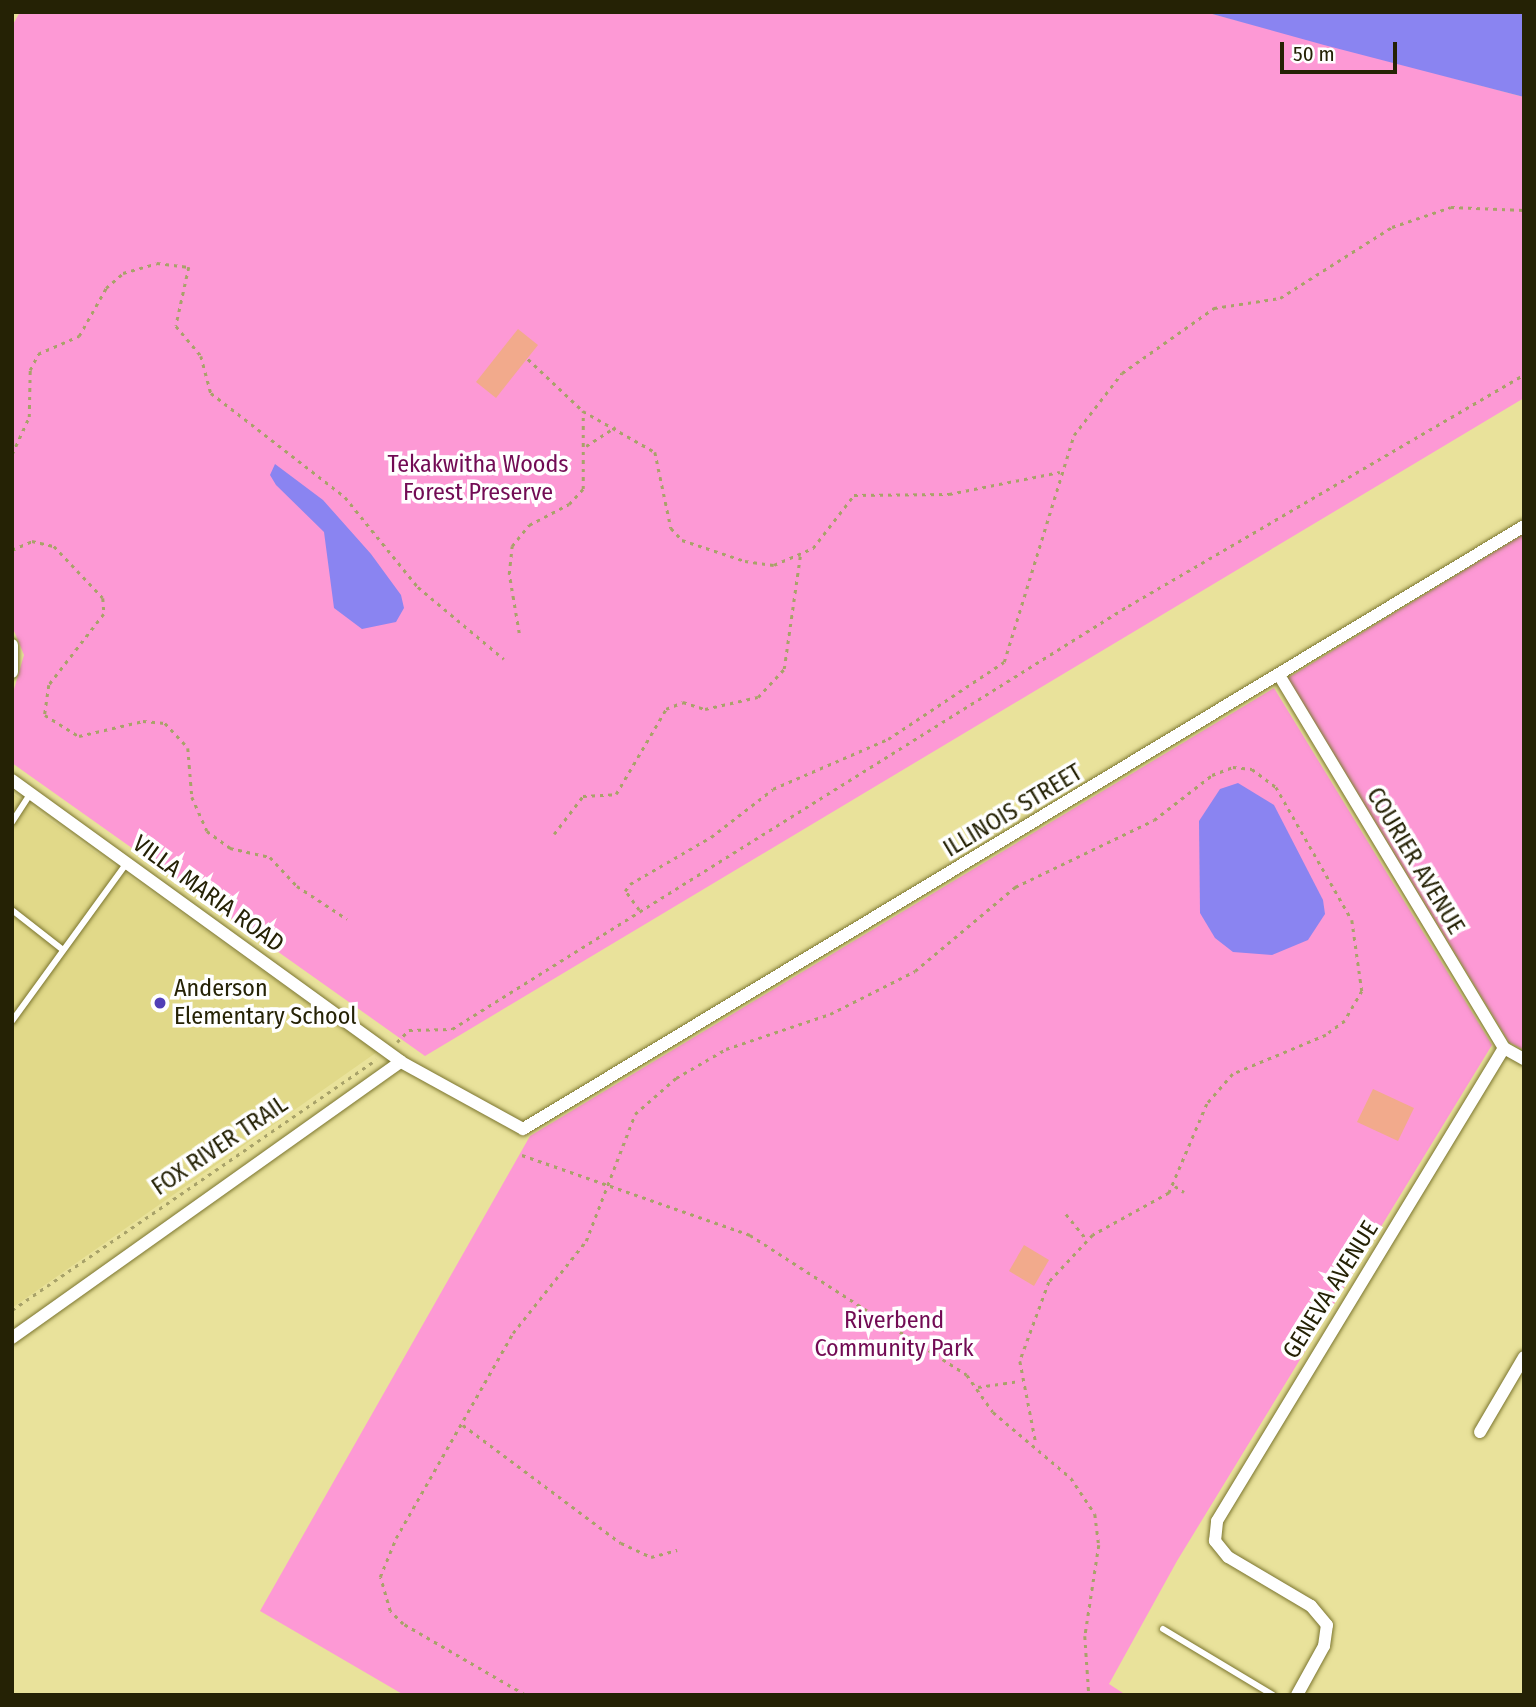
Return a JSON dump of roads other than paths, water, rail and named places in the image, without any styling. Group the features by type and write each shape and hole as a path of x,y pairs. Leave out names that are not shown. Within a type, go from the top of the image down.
{"street":[{"name":"ILLINOIS STREET","path":"523,1129 1524,526"},
{"path":"12,645 12,672"},
{"name":"COURIER AVENUE","path":"1279,676 1504,1048"},
{"name":"VILLA MARIA ROAD","path":"12,780 401,1062 523,1129"},
{"path":"1504,1048 1524,1059"},
{"name":"GENEVA AVENUE","path":"1297,1695 1324,1646 1327,1625 1311,1606 1228,1557 1215,1541 1226,1499 1504,1048"},
{"path":"12,1338 401,1062"},
{"path":"1480,1432 1524,1357"}],"lane":[{"path":"12,822 31,793"},
{"path":"12,1021 128,862"},
{"path":"12,910 62,949"},
{"path":"1163,1629 1273,1695"}],"place":[{"name":"Anderson Elementary School","path":"160,1003"}],"park label":[{"name":"Tekakwitha Woods Forest Preserve","path":"478,479"},
{"name":"Riverbend Community Park","path":"894,1335"}]}
